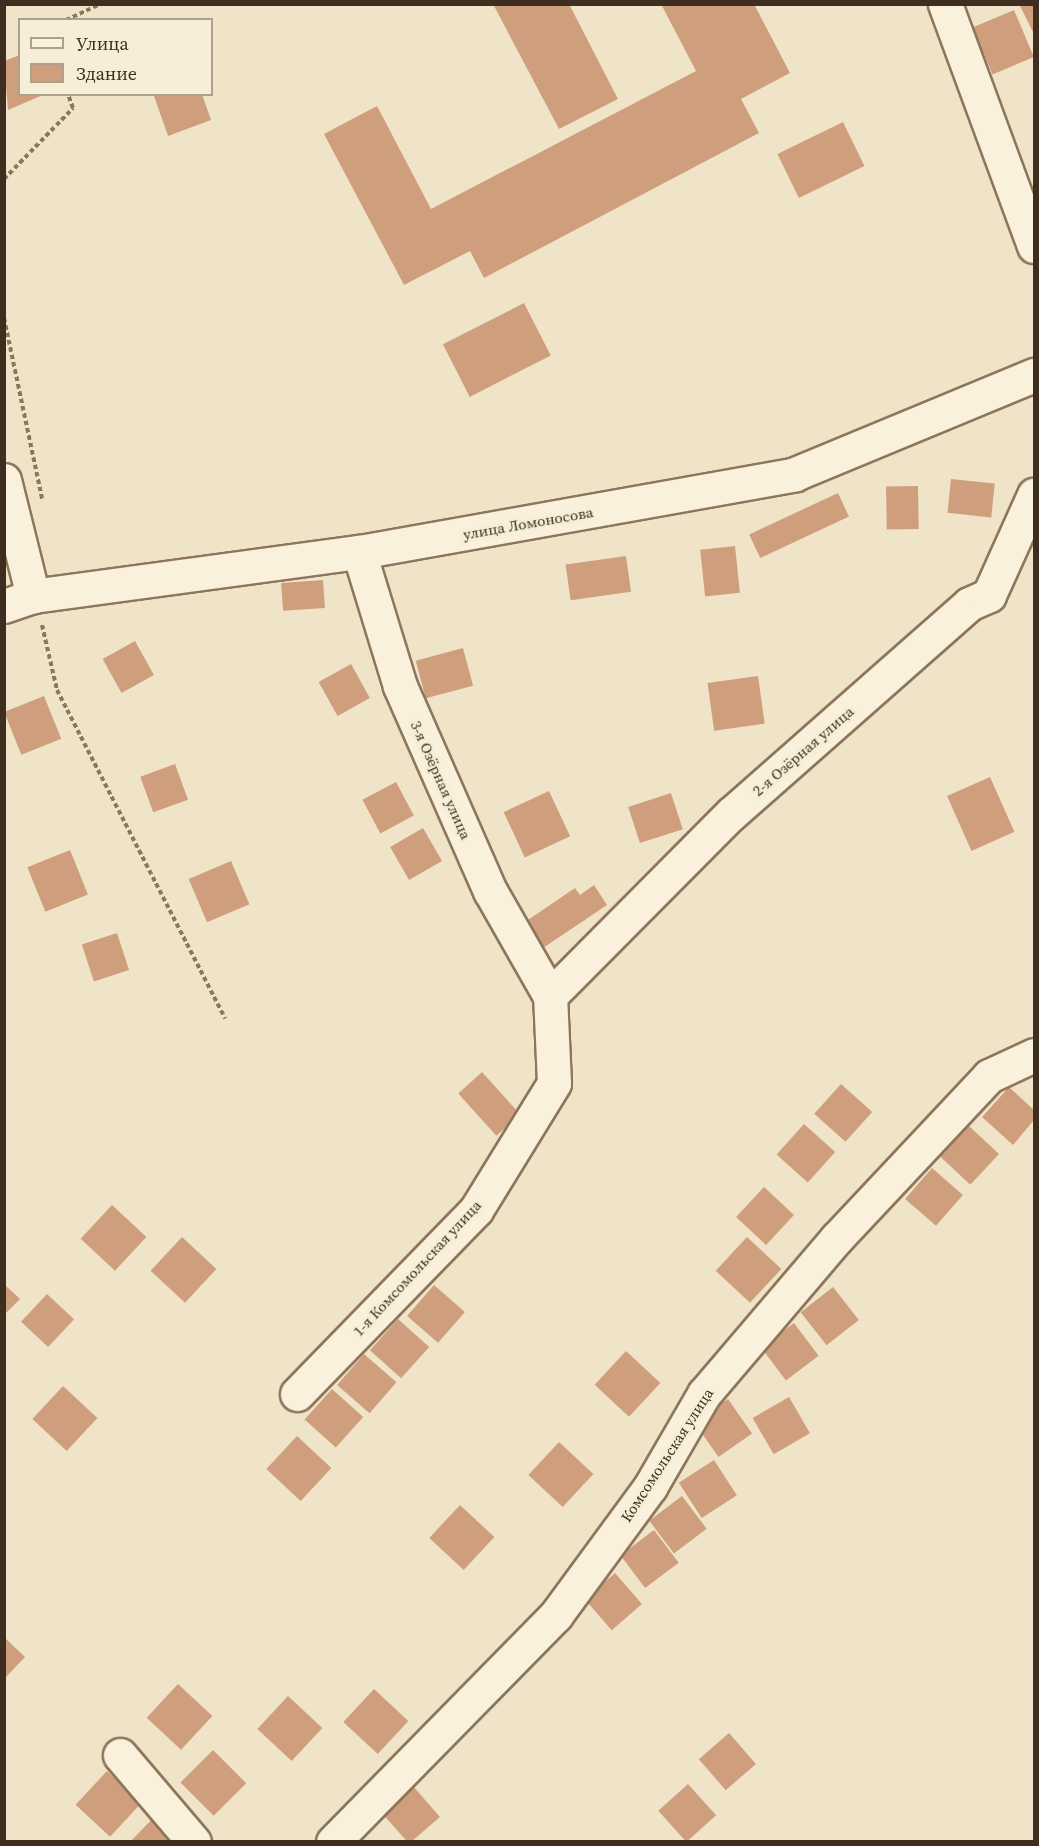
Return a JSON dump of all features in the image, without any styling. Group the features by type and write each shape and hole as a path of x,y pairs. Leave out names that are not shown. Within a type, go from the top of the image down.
{"street":[{"path":"945,4 1035,246"},
{"name":"улица Ломоносова","path":"19,601 359,552 795,474 1035,375"},
{"path":"4,480 19,601"},
{"name":"2-я Озёрная улица","path":"550,996 731,814 969,604 988,595 1035,495"},
{"name":"3-я Озёрная улица","path":"359,552 400,686 490,891 550,996"},
{"name":"1-я Комсомольская улица","path":"297,1394 476,1210 554,1083 550,996"},
{"name":"Комсомольская улица","path":"333,1842 556,1615 650,1487 704,1394 837,1239 988,1076 1035,1055"},
{"path":"120,1755 194,1842"}],"path":[{"path":"70,18 100,4"},
{"path":"4,179 73,108 69,96"},
{"path":"4,318 44,495 40,504"},
{"path":"19,601 57,690 225,1019"}],"building":[{"path":"493,4 569,4 618,99 559,129"},
{"path":"661,4 754,4 790,73 741,99 759,133 484,278 470,251 404,285 324,134 377,106 431,209 696,71"},
{"path":"1019,4 1034,4 1034,34"},
{"path":"1014,10 1034,57 993,75 973,28"},
{"path":"18,56 18,96 41,96 8,110 4,61"},
{"path":"154,96 203,96 211,120 168,136"},
{"path":"843,122 864,166 799,198 777,154"},
{"path":"524,303 551,356 470,397 443,344"},
{"path":"951,479 995,484 991,517 947,513"},
{"path":"918,486 919,529 887,530 886,487"},
{"path":"838,493 849,517 760,558 749,534"},
{"path":"735,546 740,593 705,596 700,550"},
{"path":"626,556 631,592 571,600 566,564"},
{"path":"323,580 325,608 283,611 281,583"},
{"path":"135,641 154,675 122,693 103,659"},
{"path":"463,648 473,686 426,698 416,661"},
{"path":"351,664 370,698 338,716 319,682"},
{"path":"758,676 765,724 714,731 707,683"},
{"path":"44,696 61,739 21,755 4,712"},
{"path":"175,764 188,800 153,812 140,777"},
{"path":"990,777 1014,832 971,851 947,796"},
{"path":"396,782 414,816 380,833 362,800"},
{"path":"549,791 570,836 525,857 504,812"},
{"path":"671,793 683,829 640,843 628,807"},
{"path":"423,828 442,861 409,880 390,847"},
{"path":"70,850 88,895 45,912 27,867"},
{"path":"231,861 249,904 207,922 189,879"},
{"path":"594,885 607,905 543,948 525,922 575,888 580,895"},
{"path":"117,933 129,970 94,982 82,944"},
{"path":"482,1072 520,1114 496,1136 458,1093"},
{"path":"841,1084 872,1112 845,1142 814,1114"},
{"path":"1009,1087 1034,1110 1034,1120 1013,1145 982,1117"},
{"path":"804,1124 835,1152 808,1183 777,1154"},
{"path":"969,1126 999,1154 970,1185 940,1157"},
{"path":"932,1168 963,1195 936,1226 905,1199"},
{"path":"764,1187 794,1215 766,1245 736,1217"},
{"path":"112,1205 146,1237 115,1271 81,1239"},
{"path":"182,1237 216,1269 185,1303 151,1271"},
{"path":"747,1237 781,1269 750,1303 716,1271"},
{"path":"4,1284 20,1299 4,1315"},
{"path":"434,1285 465,1312 438,1343 407,1316"},
{"path":"833,1287 859,1320 827,1345 801,1312"},
{"path":"47,1294 74,1319 48,1347 21,1322"},
{"path":"398,1319 429,1347 401,1378 370,1350"},
{"path":"794,1323 819,1356 786,1380 761,1348"},
{"path":"626,1351 660,1383 629,1417 595,1385"},
{"path":"364,1354 396,1382 370,1413 337,1385"},
{"path":"63,1386 97,1418 67,1451 32,1419"},
{"path":"332,1389 363,1417 336,1448 305,1419"},
{"path":"789,1397 810,1433 774,1454 753,1418"},
{"path":"728,1399 752,1433 719,1457 694,1423"},
{"path":"297,1436 331,1468 301,1501 266,1469"},
{"path":"559,1442 593,1474 563,1507 528,1475"},
{"path":"714,1460 737,1495 702,1518 679,1483"},
{"path":"682,1496 707,1529 674,1553 649,1521"},
{"path":"460,1505 494,1537 464,1570 429,1538"},
{"path":"654,1530 679,1563 645,1588 620,1555"},
{"path":"615,1573 642,1604 612,1630 585,1599"},
{"path":"4,1637 25,1657 4,1679"},
{"path":"178,1684 212,1716 181,1750 147,1718"},
{"path":"374,1689 408,1721 378,1754 343,1722"},
{"path":"288,1696 322,1728 292,1761 257,1729"},
{"path":"729,1733 756,1764 726,1790 699,1759"},
{"path":"213,1750 246,1783 214,1816 180,1783"},
{"path":"107,1771 141,1803 110,1837 76,1805"},
{"path":"688,1784 716,1815 686,1842 658,1811"},
{"path":"413,1786 440,1817 411,1842 407,1842 382,1813"},
{"path":"155,1816 182,1842 130,1842"}]}
